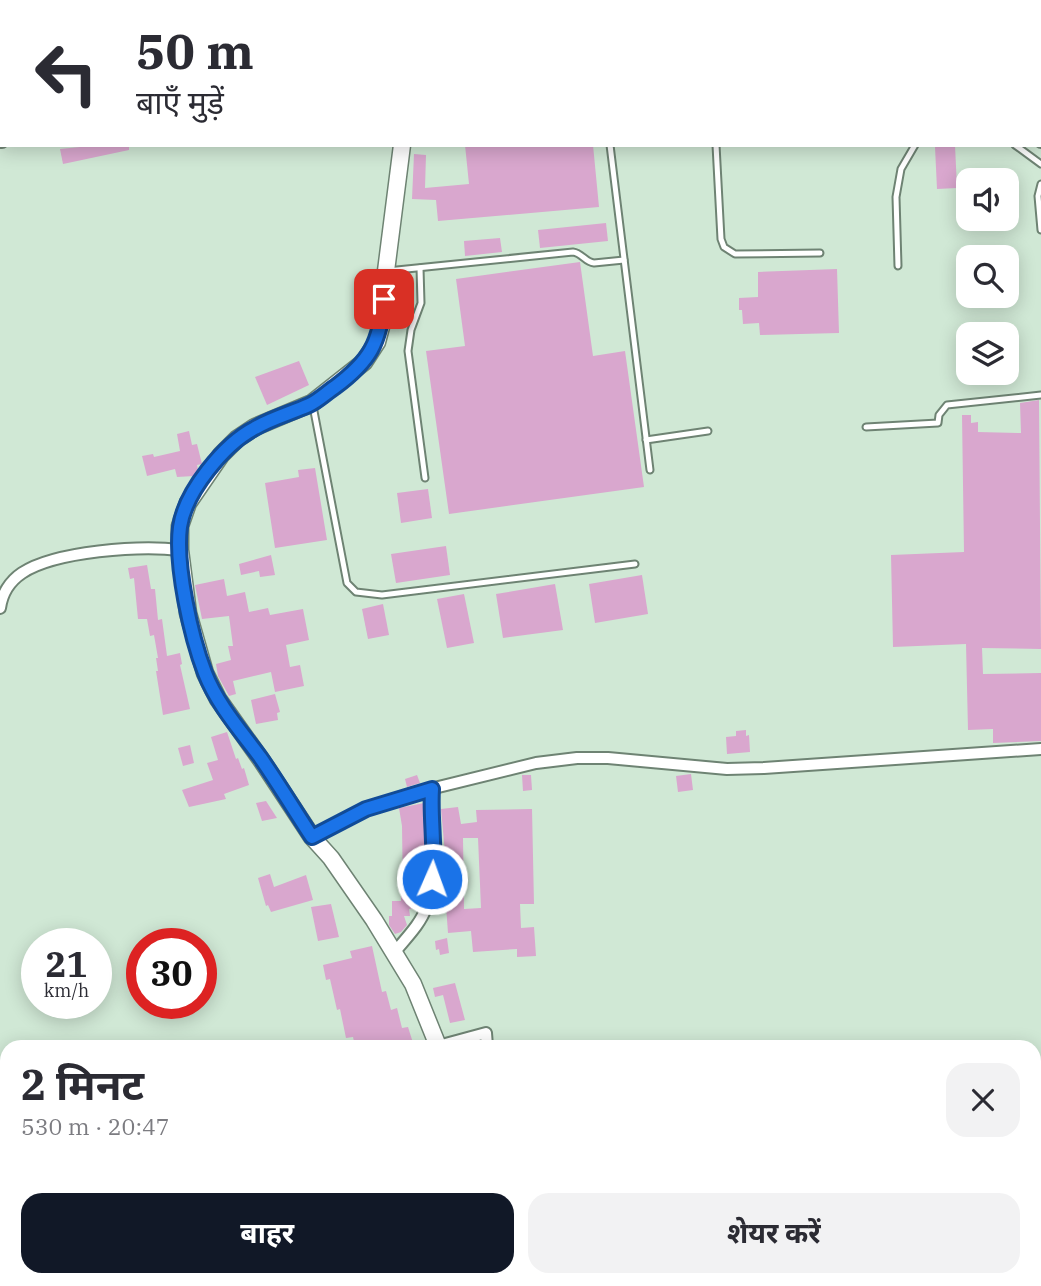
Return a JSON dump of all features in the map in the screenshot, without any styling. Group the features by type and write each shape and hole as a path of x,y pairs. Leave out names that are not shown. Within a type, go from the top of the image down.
{"street":[{"path":"402,147 386,271 382,327 377,342 364,362 312,403 255,427 237,439 221,455 187,503 180,526 180,550 188,613 205,673 218,699 312,837 338,868 394,953 413,984 436,1040"},
{"path":"0,608 10,582 23,572 47,562 138,547 180,550"},
{"path":"312,837 366,809 432,789 500,770 577,758 727,769 1041,749"},
{"path":"394,953 425,910 430,894 434,865 432,789"},
{"path":"460,1040 486,1033 487,1040"}],"lane":[{"path":"610,147 650,470"},
{"path":"716,147 721,239 724,247 735,254 820,253"},
{"path":"898,266 897,197 901,169 914,147"},
{"path":"1018,147 1041,164"},
{"path":"1041,184 1038,196 1041,230"},
{"path":"386,271 573,252 580,254 590,263 624,260"},
{"path":"420,268 421,303 411,330 408,351 425,478"},
{"path":"866,427 938,423 939,415 947,405 1041,395"},
{"path":"312,403 347,583 356,592 382,595 635,564"},
{"path":"646,440 708,431"}],"building":[{"path":"129,147 129,150 63,164 60,149"},
{"path":"465,147 593,147 599,207 438,221 436,200 412,199 414,154 426,155 425,188 469,184"},
{"path":"935,147 955,147 956,188 937,189"},
{"path":"606,223 608,241 540,248 538,230"},
{"path":"500,238 502,252 465,256 464,241"},
{"path":"580,262 593,356 625,351 644,487 449,514 426,351 465,346 456,279"},
{"path":"837,269 839,333 760,335 759,323 743,324 739,298 758,297 758,272"},
{"path":"299,361 309,385 267,405 255,377"},
{"path":"1039,400 1041,649 982,648 983,674 1041,673 1041,741 993,743 993,729 968,730 966,644 893,647 891,555 964,552 962,415 971,415 971,423 978,422 978,432 1021,433 1020,403"},
{"path":"189,431 192,445 197,444 202,464 197,465 198,470 194,476 177,477 175,469 147,476 142,456 153,454 154,457 180,451 177,434"},
{"path":"315,468 327,540 275,548 265,483 299,477 298,470"},
{"path":"428,489 432,518 401,523 397,493"},
{"path":"446,546 450,575 396,583 391,554"},
{"path":"271,555 275,575 260,577 259,571 241,575 239,564"},
{"path":"147,565 151,589 155,589 158,620 162,619 167,656 180,653 180,665 190,709 163,715 154,635 150,636 147,619 138,619 134,578 130,579 128,568"},
{"path":"642,575 648,614 595,623 589,584"},
{"path":"224,579 227,596 245,592 249,612 268,608 270,615 303,609 309,640 286,645 290,667 300,665 304,686 275,692 271,672 233,681 236,694 229,696 218,676 216,664 231,660 228,646 233,646 229,616 202,619 195,585"},
{"path":"555,584 563,630 503,638 496,594"},
{"path":"464,594 474,643 447,648 437,599"},
{"path":"383,604 389,635 368,639 362,609"},
{"path":"275,694 280,712 277,713 278,720 256,724 251,700"},
{"path":"746,730 750,752 727,754 726,737 736,736 736,731"},
{"path":"227,732 249,785 224,794 226,799 189,807 182,790 213,780 207,763 218,760 211,737"},
{"path":"190,745 194,763 183,766 178,748"},
{"path":"691,774 693,790 678,792 676,776"},
{"path":"417,775 420,783 407,787 405,779"},
{"path":"522,775 531,775 532,790 523,791"},
{"path":"266,801 277,818 262,821 256,803"},
{"path":"424,803 425,863 422,872 419,872 416,908 409,909 410,916 404,916 407,925 395,934 389,925 392,901 401,901 403,896 402,826 399,808"},
{"path":"458,807 461,824 477,822 476,810 532,809 534,904 520,904 521,928 534,927 536,956 517,957 517,949 473,952 471,931 448,933 445,892 450,891 449,863 446,864 441,809","holes":["463,838 478,838 481,908 464,909"]},
{"path":"270,874 274,887 306,875 313,900 271,912 268,905 266,906 258,878"},
{"path":"331,904 339,937 318,941 311,907"},
{"path":"447,938 449,953 440,955 435,941"},
{"path":"372,946 382,992 386,991 391,1010 397,1008 402,1028 408,1027 412,1040 346,1038 340,1009 337,1010 330,979 326,980 323,965 352,958 350,951"},
{"path":"455,983 465,1020 450,1023 443,995 435,997 433,988"}],"route":[{"path":"384,299 382,327 377,342 364,362 312,403 255,427 237,439 221,455 187,503 180,526 180,550 188,613 205,673 218,699 312,837 366,809 432,789 432,879"}]}
